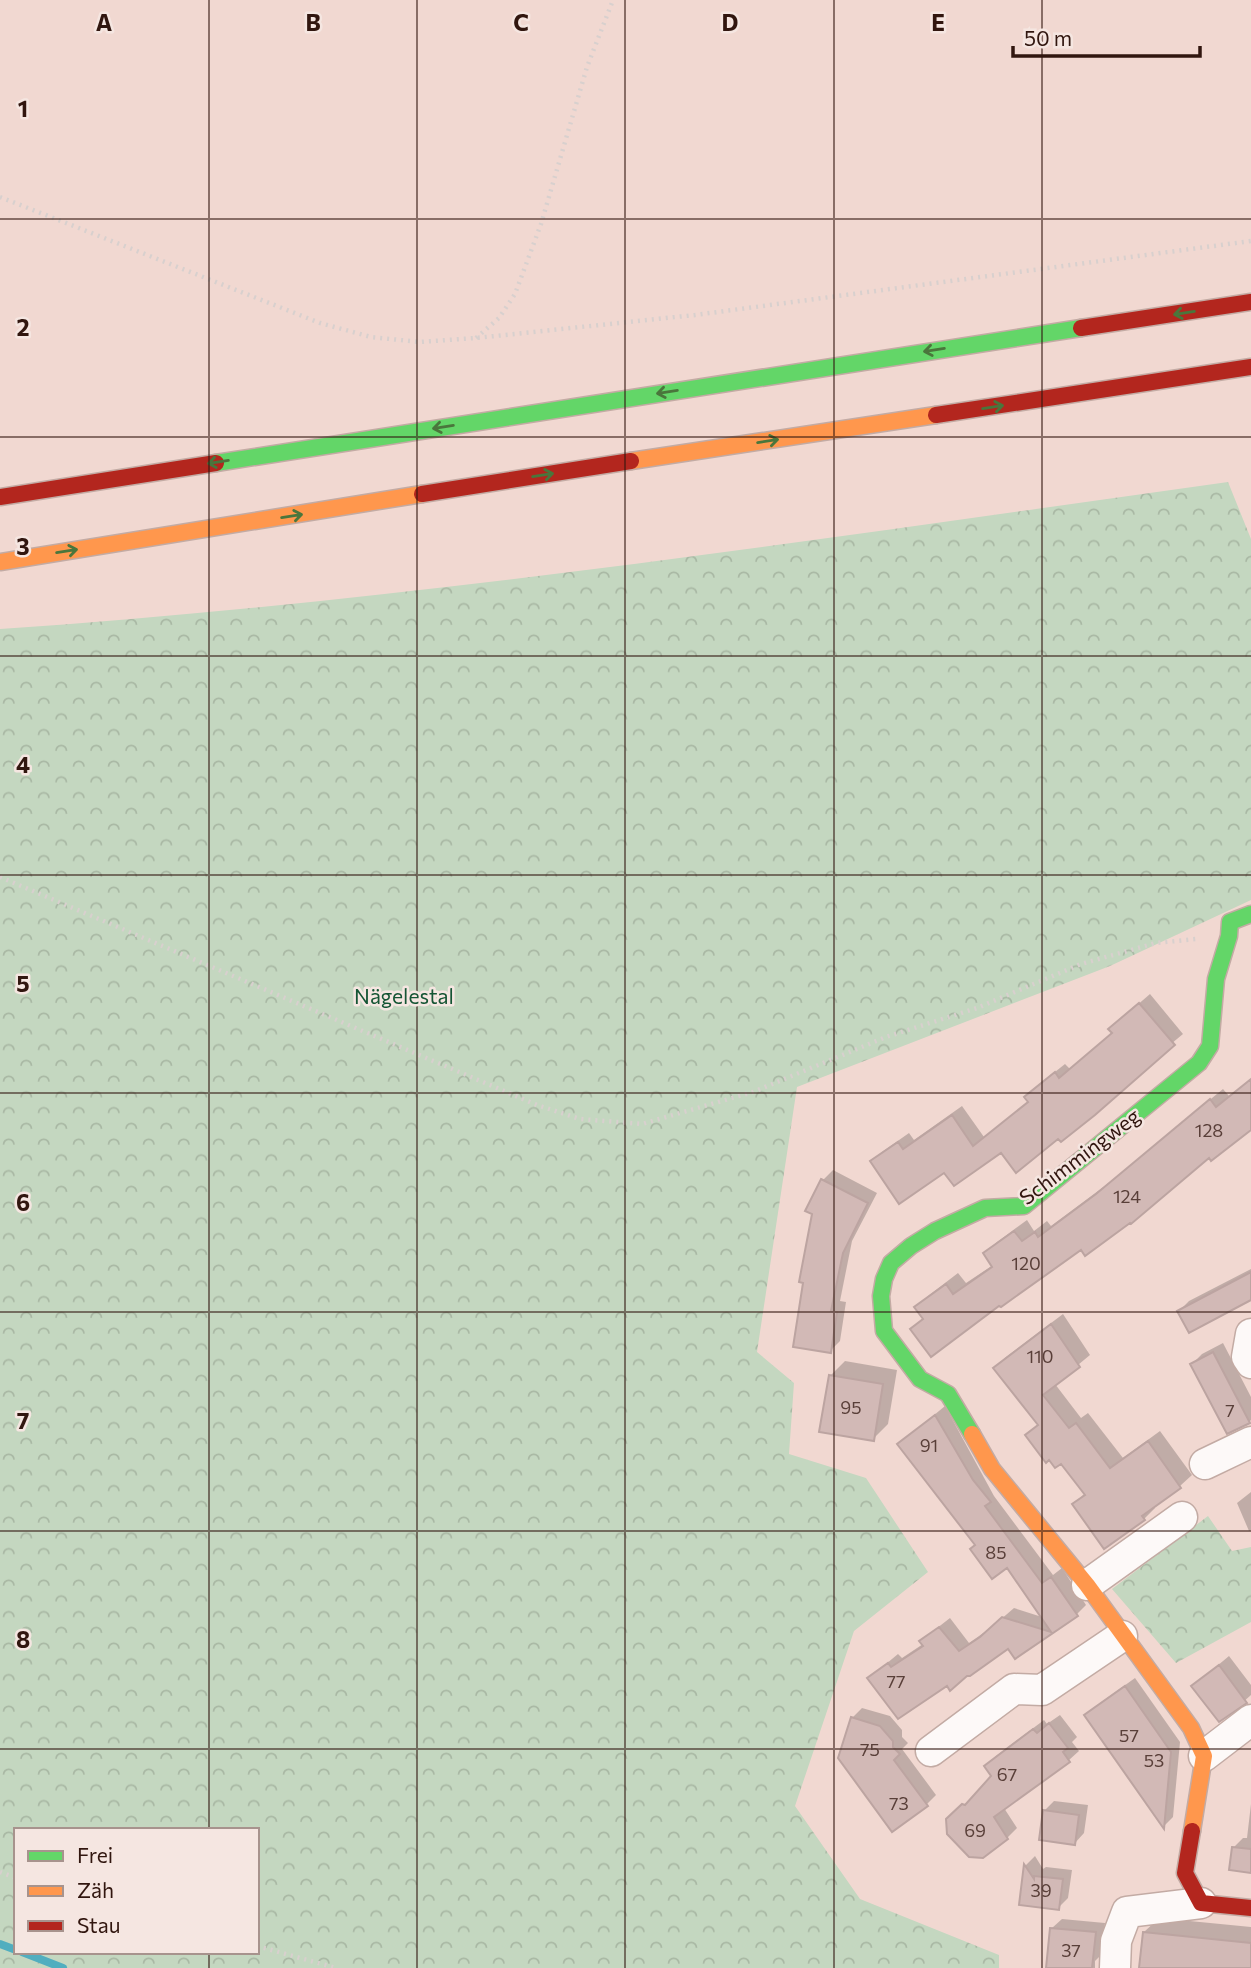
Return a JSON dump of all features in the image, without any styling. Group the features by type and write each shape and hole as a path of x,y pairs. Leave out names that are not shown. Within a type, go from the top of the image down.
{"main road":[{"path":"0,497 1251,302"},
{"path":"0,562 476,485 1251,367"},
{"path":"1220,372 1241,386"},
{"path":"1229,936 1230,922 1251,914"},
{"name":"Schimmingweg","path":"1204,1756 1191,1728 1087,1586 992,1469 948,1394 920,1379 884,1331 881,1296 891,1263 911,1246 935,1231 985,1208 1024,1206 1199,1063 1210,1046 1216,978 1229,936"},
{"path":"1204,1756 1185,1872 1201,1903 1251,1908"}],"street":[{"path":"1251,1334 1247,1357 1251,1363"},
{"path":"1205,1464 1251,1442"},
{"path":"1087,1586 1182,1517"},
{"path":"931,1751 1014,1689 1042,1690 1122,1636"},
{"path":"1204,1756 1251,1720"},
{"path":"1115,1968 1116,1941 1127,1912 1201,1903"}],"path":[{"path":"475,338 499,318 515,294 541,224 587,66 613,0"},
{"path":"0,197 320,323 371,337 419,342 695,314 1251,241"},
{"path":"0,877 537,1105 580,1119 642,1124 753,1092 886,1037 977,1007 1081,964 1156,943 1229,936"},
{"path":"259,1947 336,1968"}],"green space":[{"name":"Nägelestal","path":"1228,482 1251,539 1251,900 1110,966 797,1087 757,1352 794,1383 789,1454 866,1478 928,1572 854,1631 795,1806 860,1899 999,1955 999,1968 0,1968 0,629 308,602 768,546"},
{"path":"1208,1516 1232,1551 1251,1547 1251,1622 1176,1663 1112,1589"}],"building":[{"path":"1139,1003 1175,1045 1095,1115 1061,1142 1058,1139 1016,1173 1001,1153 954,1186 944,1173 899,1204 870,1161 898,1142 903,1149 952,1115 973,1146 1028,1102 1024,1097 1055,1072 1059,1078 1112,1033 1108,1029"},
{"path":"1251,1079 1251,1130 1211,1161 1209,1158 1131,1224 1085,1256 1081,1250 931,1357 910,1329 923,1319 914,1307 946,1284 953,1294 992,1267 983,1253 1014,1231 1022,1241 1035,1232 1038,1237 1096,1194 1210,1099 1216,1107"},
{"path":"821,1179 868,1203 843,1253 831,1311 837,1312 831,1353 793,1347 803,1283 799,1282 812,1214 805,1211"},
{"path":"1251,1272 1251,1300 1189,1333 1177,1311"},
{"path":"1051,1324 1080,1367 1043,1395 1069,1428 1076,1423 1110,1468 1148,1441 1181,1488 1142,1516 1145,1520 1104,1549 1072,1504 1085,1495 1061,1464 1055,1468 1049,1460 1046,1463 1025,1435 1038,1425 993,1368"},
{"path":"1213,1352 1250,1423 1227,1434 1190,1364"},
{"path":"829,1375 883,1384 874,1441 819,1432"},
{"path":"935,1415 973,1480 991,1502 985,1506 1042,1583 1051,1577 1078,1616 1015,1659 1008,1649 967,1676 950,1691 947,1686 898,1719 867,1678 888,1663 891,1667 923,1646 919,1641 939,1627 959,1651 1002,1617 1051,1632 1007,1568 992,1579 970,1549 975,1545 897,1444"},
{"path":"1219,1665 1247,1703 1219,1722 1191,1686"},
{"path":"1125,1686 1171,1752 1164,1829 1084,1715"},
{"path":"851,1717 880,1726 893,1741 893,1747 900,1754 894,1760 928,1806 892,1832 838,1758"},
{"path":"1049,1723 1068,1748 1063,1752 1070,1762 994,1817 1008,1839 983,1858 969,1857 947,1834 946,1819 962,1804 965,1805 991,1776 984,1766 1033,1729 1037,1733"},
{"path":"1043,1810 1079,1815 1075,1845 1039,1840"},
{"path":"1232,1847 1251,1849 1251,1873 1229,1870"},
{"path":"1024,1864 1034,1879 1034,1876 1063,1879 1059,1910 1019,1905"},
{"path":"1050,1928 1096,1932 1092,1968 1046,1968"},
{"path":"1143,1932 1251,1943 1251,1968 1139,1968"}],"waterway":[{"path":"0,1944 14,1949"},
{"path":"27,1954 63,1968"}],"traffic: fast":[{"path":"216,463 1081,328"},
{"path":"972,1434 948,1394 920,1379 884,1331 881,1296 891,1263 935,1231 985,1208 1024,1206 1199,1063 1210,1046 1216,979 1229,936 1230,922 1251,914"}],"traffic: slow":[{"path":"631,461 936,415"},
{"path":"0,562 422,494"},
{"path":"972,1434 992,1469 1087,1585 1191,1728 1204,1756 1192,1831"}],"traffic: jam":[{"path":"1081,328 1251,302"},
{"path":"936,415 1251,367"},
{"path":"422,494 631,461"},
{"path":"0,497 216,463"},
{"path":"1192,1831 1185,1873 1201,1903 1251,1908"}]}
